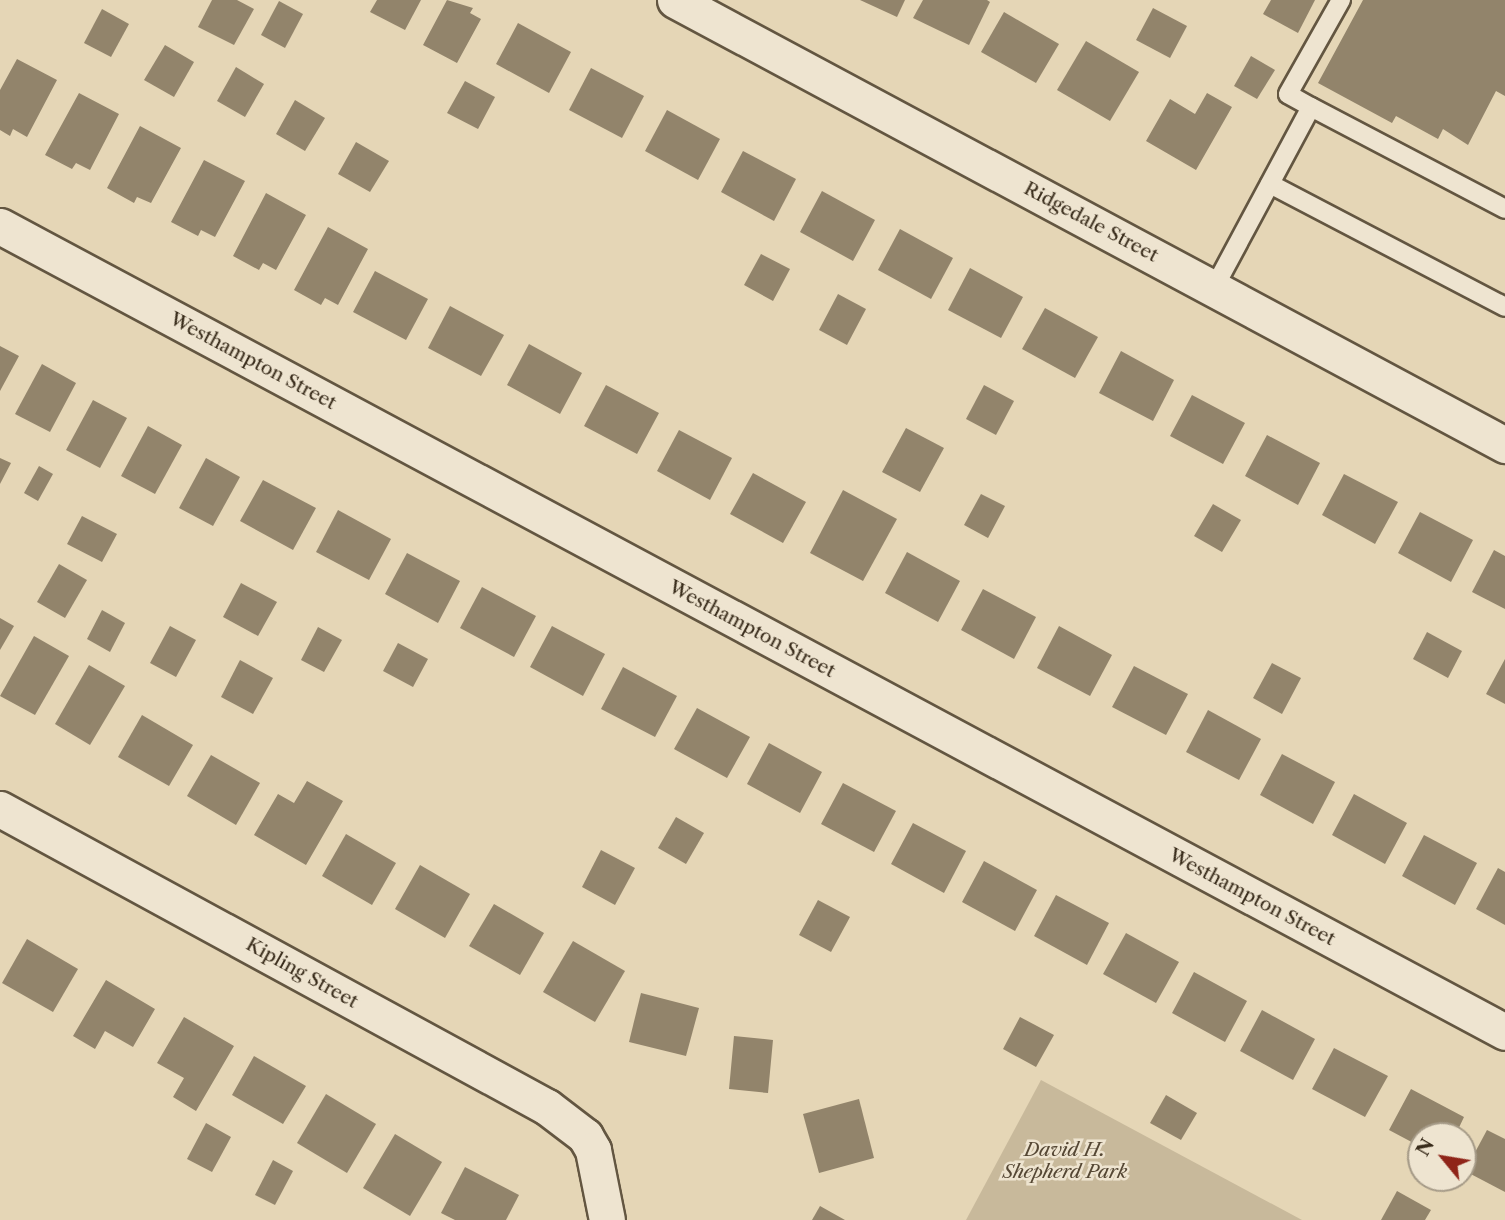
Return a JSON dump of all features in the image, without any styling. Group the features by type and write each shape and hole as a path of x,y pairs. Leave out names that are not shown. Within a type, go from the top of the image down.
{"street":[{"name":"Ridgedale Street","path":"675,0 1505,445"},
{"name":"Westhampton Street","path":"0,226 1505,1032"},
{"name":"Kipling Street","path":"0,809 547,1107 585,1136 593,1150 607,1220"}],"lane":[{"path":"1341,0 1288,94 1505,209"},
{"path":"1214,288 1311,107"},
{"path":"1270,184 1505,307"}],"green space":[{"name":"David H. Shepherd Park","path":"1041,1080 1302,1220 966,1220"}],"building":[{"path":"212,0 237,0 254,9 234,45 198,27"},
{"path":"377,0 421,0 405,30 370,12"},
{"path":"447,0 473,8 470,13 481,19 457,63 423,45"},
{"path":"860,0 905,0 897,17"},
{"path":"923,0 990,2 969,45 913,18"},
{"path":"1271,0 1315,0 1298,33 1263,14"},
{"path":"1363,0 1505,0 1505,96 1496,91 1468,145 1443,129 1438,139 1396,116 1392,123 1318,83"},
{"path":"279,1 303,14 285,48 261,35"},
{"path":"1153,8 1187,26 1170,58 1136,40"},
{"path":"102,9 129,24 111,57 84,43"},
{"path":"1004,12 1059,44 1036,83 981,52"},
{"path":"518,23 571,52 549,93 496,64"},
{"path":"1086,41 1139,72 1110,121 1057,90"},
{"path":"165,45 194,62 174,97 144,80"},
{"path":"1251,56 1275,70 1257,99 1234,86"},
{"path":"17,59 57,80 27,137 13,129 10,136 0,130 0,90"},
{"path":"236,67 264,84 245,117 217,101"},
{"path":"591,68 644,96 622,138 569,110"},
{"path":"465,81 495,97 478,129 447,113"},
{"path":"79,93 119,114 90,170 76,163 72,169 45,155"},
{"path":"1207,93 1232,107 1196,170 1146,141 1170,99 1195,114"},
{"path":"295,100 325,118 305,151 276,134"},
{"path":"667,110 720,139 698,180 645,151"},
{"path":"140,126 181,148 151,203 137,197 134,203 107,188"},
{"path":"356,142 389,161 370,192 338,174"},
{"path":"743,151 796,179 774,221 721,192"},
{"path":"204,160 245,181 215,237 201,230 198,236 171,222"},
{"path":"822,191 875,220 853,261 800,232"},
{"path":"266,193 306,215 276,270 263,263 259,270 233,256"},
{"path":"328,227 368,249 338,305 325,298 321,305 294,290"},
{"path":"900,229 953,258 931,299 878,270"},
{"path":"761,254 790,269 773,301 744,285"},
{"path":"970,268 1023,297 1001,338 948,310"},
{"path":"375,271 428,299 406,340 353,312"},
{"path":"838,294 866,309 847,345 819,330"},
{"path":"450,306 504,335 481,376 428,348"},
{"path":"1045,308 1098,337 1075,378 1022,349"},
{"path":"529,344 582,373 560,414 507,385"},
{"path":"0,346 19,356 0,391"},
{"path":"1121,351 1174,380 1153,421 1099,393"},
{"path":"42,364 76,383 50,432 15,414"},
{"path":"606,385 659,413 637,454 584,426"},
{"path":"984,385 1014,401 996,435 966,419"},
{"path":"1192,395 1245,423 1223,464 1170,436"},
{"path":"93,400 127,418 100,468 66,450"},
{"path":"148,426 182,445 155,494 121,476"},
{"path":"906,428 944,448 920,492 882,472"},
{"path":"679,430 732,458 710,500 657,471"},
{"path":"1267,435 1320,463 1298,505 1245,476"},
{"path":"0,458 11,463 0,484"},
{"path":"206,458 240,477 213,526 179,508"},
{"path":"39,466 53,474 38,501 24,493"},
{"path":"753,473 806,502 783,543 730,514"},
{"path":"1344,474 1398,502 1375,544 1322,515"},
{"path":"263,480 316,508 293,550 240,521"},
{"path":"843,490 897,519 863,581 810,553"},
{"path":"981,494 1005,506 988,538 964,525"},
{"path":"1213,504 1241,520 1222,552 1194,536"},
{"path":"338,510 391,539 369,580 316,552"},
{"path":"1420,512 1473,540 1451,582 1398,553"},
{"path":"82,516 117,534 102,562 67,544"},
{"path":"1494,550 1505,556 1505,609 1472,592"},
{"path":"907,552 960,581 938,622 885,593"},
{"path":"407,553 460,581 438,623 385,594"},
{"path":"59,564 87,580 65,618 37,602"},
{"path":"241,583 277,602 258,636 223,617"},
{"path":"482,587 536,616 514,657 460,628"},
{"path":"983,589 1036,617 1014,659 961,630"},
{"path":"102,610 125,623 110,652 87,639"},
{"path":"0,618 14,626 0,650"},
{"path":"170,626 196,640 176,677 150,663"},
{"path":"552,626 605,654 583,696 530,667"},
{"path":"1059,626 1112,655 1090,696 1037,668"},
{"path":"318,627 342,640 324,672 301,660"},
{"path":"1427,632 1462,651 1448,678 1413,659"},
{"path":"34,636 69,656 35,715 0,696"},
{"path":"398,643 428,659 413,687 383,671"},
{"path":"1505,659 1505,704 1486,694"},
{"path":"240,660 273,678 253,714 221,697"},
{"path":"1272,663 1301,678 1282,714 1253,698"},
{"path":"89,665 125,686 90,745 55,724"},
{"path":"1134,666 1188,694 1166,735 1112,707"},
{"path":"623,667 677,696 655,737 601,709"},
{"path":"697,708 750,737 727,778 674,749"},
{"path":"1208,710 1261,739 1239,780 1186,752"},
{"path":"142,715 193,745 169,786 118,757"},
{"path":"769,743 822,772 800,813 747,784"},
{"path":"1282,754 1335,782 1313,824 1260,795"},
{"path":"211,755 260,783 236,825 187,796"},
{"path":"307,781 343,801 306,865 254,835 278,794 294,803"},
{"path":"843,783 896,811 874,852 821,824"},
{"path":"1354,794 1407,823 1385,864 1332,835"},
{"path":"676,817 704,833 686,864 658,848"},
{"path":"913,823 966,851 944,893 891,864"},
{"path":"346,834 396,863 372,905 322,876"},
{"path":"1424,835 1477,863 1455,905 1402,876"},
{"path":"601,850 635,868 615,905 582,887"},
{"path":"984,861 1037,890 1015,931 962,902"},
{"path":"420,865 470,894 445,938 395,909"},
{"path":"1498,868 1505,872 1505,925 1476,909"},
{"path":"1056,895 1109,923 1087,965 1034,936"},
{"path":"818,900 850,917 831,952 799,935"},
{"path":"494,904 544,933 520,975 469,946"},
{"path":"1126,933 1179,962 1156,1003 1103,974"},
{"path":"27,939 78,969 53,1012 2,983"},
{"path":"573,941 625,971 595,1022 543,992"},
{"path":"1194,972 1247,1001 1225,1042 1172,1013"},
{"path":"106,980 155,1009 133,1047 105,1031 95,1049 73,1036"},
{"path":"641,993 699,1008 686,1056 629,1042"},
{"path":"1262,1010 1315,1039 1293,1080 1240,1051"},
{"path":"184,1017 234,1046 196,1111 173,1097 184,1078 157,1063"},
{"path":"1020,1017 1054,1035 1036,1067 1003,1049"},
{"path":"734,1036 773,1040 768,1093 729,1089"},
{"path":"1334,1048 1388,1076 1365,1117 1312,1089"},
{"path":"254,1056 306,1086 283,1124 232,1095"},
{"path":"1411,1089 1464,1117 1462,1122 1407,1122 1407,1140 1389,1130"},
{"path":"326,1094 376,1124 347,1173 297,1143"},
{"path":"1166,1095 1197,1113 1181,1140 1150,1123"},
{"path":"859,1099 874,1158 819,1173 803,1114"},
{"path":"206,1123 231,1137 212,1172 187,1159"},
{"path":"1487,1130 1505,1139 1505,1192 1477,1177 1477,1149"},
{"path":"395,1134 442,1162 410,1216 363,1188"},
{"path":"273,1160 293,1171 275,1205 255,1195"},
{"path":"465,1167 519,1195 506,1220 455,1220 441,1213"},
{"path":"1397,1191 1431,1210 1425,1220 1381,1220"},
{"path":"820,1206 845,1220 812,1220"}]}
